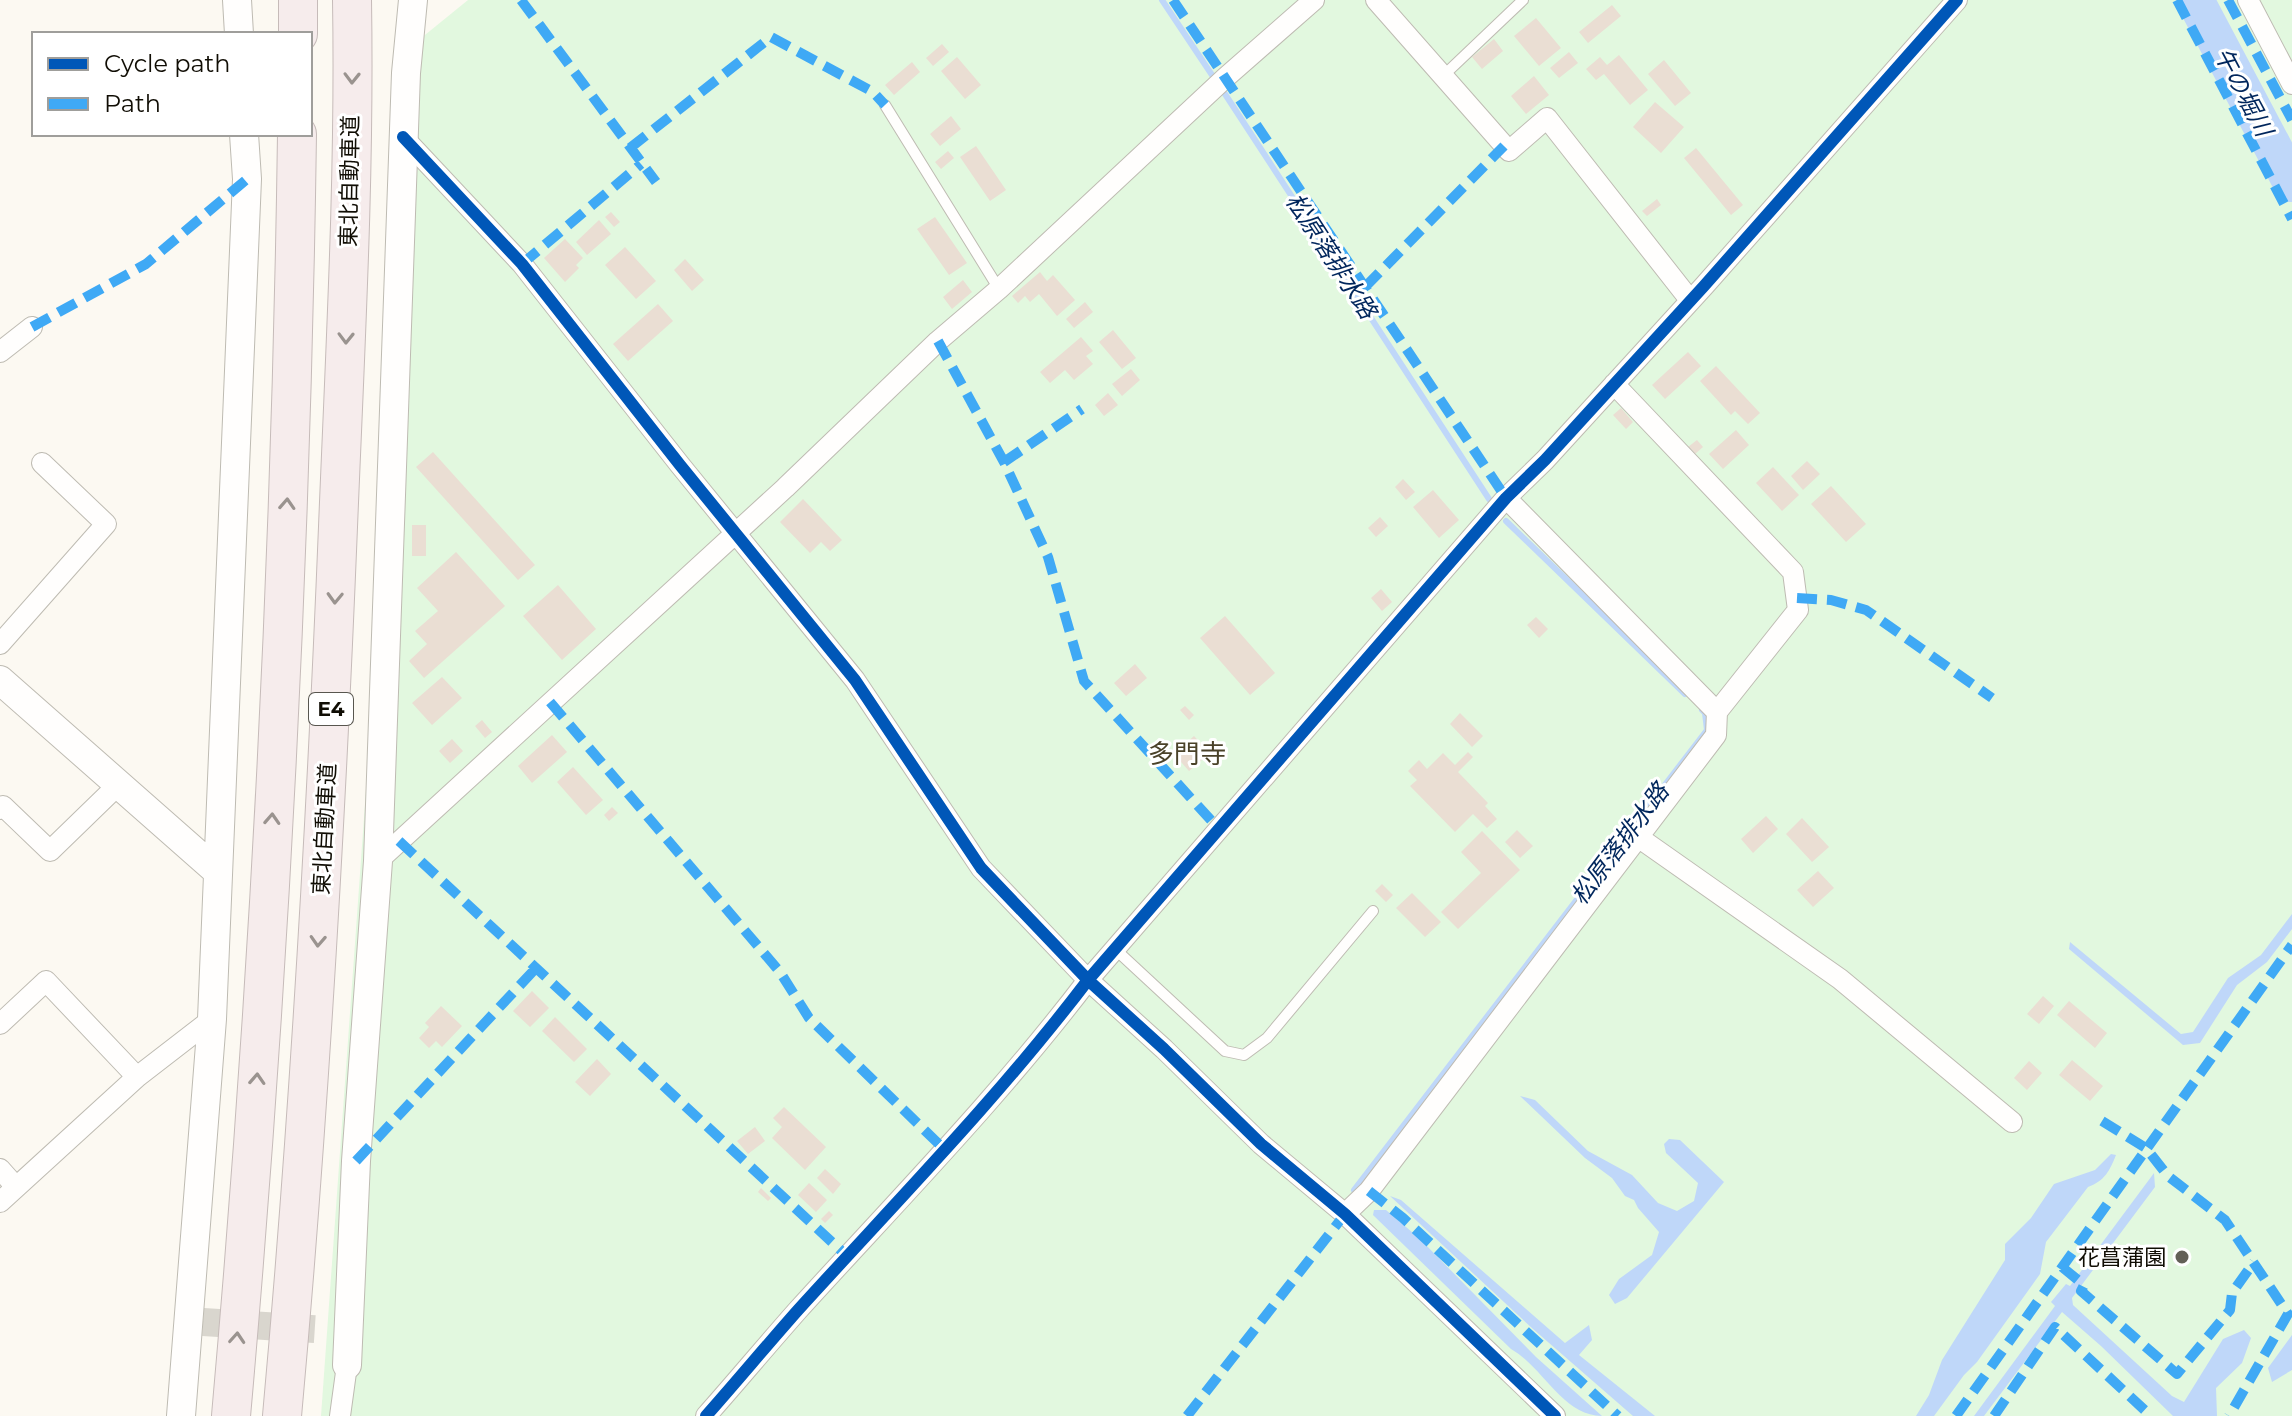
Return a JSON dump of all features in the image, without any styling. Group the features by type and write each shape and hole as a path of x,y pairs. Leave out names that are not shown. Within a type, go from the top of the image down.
{"highway":[{"path":"298,0 298,32"},
{"name":"東北自動車道","path":"282,1416 297,1248 330,735 346,351 352,0"},
{"name":"E4","path":"231,1416 256,1102 277,730 294,354 297,136"}],"street":[{"path":"237,0 239,32"},
{"path":"340,1416 347,1365 338,1331 356,1161 378,861 403,137 413,0"},
{"path":"378,861 785,488 938,341 999,289 1225,78 1314,0"},
{"path":"1376,0 1509,151 1547,118 1690,300"},
{"path":"706,1416 797,1311 1034,1051 1088,980 1506,498 1614,384 1957,0"},
{"path":"2248,0 2292,84"},
{"path":"181,1416 196,1322 212,1019 247,179 244,136"},
{"path":"403,137 522,264 855,680 981,868 1088,980 1261,1144 1345,1214 1555,1416"},
{"path":"0,352 32,327"},
{"path":"1345,1214 1369,1191 1716,735 1717,712 1798,610 1793,572 1614,384"},
{"path":"0,644 106,524 42,463"},
{"path":"1506,498 1717,712"},
{"path":"0,680 218,872"},
{"path":"0,809 3,806 50,851 118,785"},
{"path":"1638,837 1840,979 2012,1122"},
{"path":"0,1024 46,981 137,1077"},
{"path":"0,1202 137,1077 212,1019"},
{"path":"0,1169 16,1187"}],"lane":[{"path":"1442,77 1523,0"},
{"path":"885,105 999,289"},
{"path":"1115,949 1225,1051 1244,1055 1267,1038 1373,911"}],"green space":[{"path":"468,0 2292,0 2292,1416 321,1416 420,39"}],"water":[{"path":"2292,914 2292,929 2267,962 2237,985 2200,1043 2183,1045 2069,949 2070,942 2181,1034 2193,1032 2228,978 2261,955"},
{"path":"1520,1096 1535,1100 1588,1151 1632,1175 1658,1203 1677,1211 1694,1201 1698,1183 1666,1153 1664,1144 1669,1139 1680,1140 1724,1182 1627,1298 1615,1304 1609,1295 1619,1279 1652,1255 1659,1232 1612,1178 1585,1158"},
{"path":"2111,1154 2116,1155 2109,1170 2099,1182 2088,1187 2046,1242 2040,1274 1977,1362 1934,1416 1916,1416 1929,1395 1942,1360 2005,1260 2005,1244 2031,1218 2054,1184 2095,1170"},
{"path":"2154,1173 2155,1187 2072,1298 2073,1305 2172,1396 2184,1402 2223,1339 2244,1330 2251,1338 2242,1363 2216,1388 2217,1416 2173,1416 2062,1312 1984,1416 1974,1416 2055,1306 2051,1302 2066,1284 2070,1286"},
{"path":"1390,1196 1401,1200 1565,1343 1589,1325 1592,1340 1579,1355 1655,1416 1633,1416 1533,1329"},
{"path":"1374,1210 1386,1210 1419,1238 1536,1357 1602,1416 1588,1414 1565,1400 1373,1215"},
{"path":"2292,1335 2292,1370 2272,1382 2268,1368"}],"building":[{"path":"1612,5 1621,16 1588,43 1579,32"},
{"path":"1536,18 1561,48 1539,66 1514,36"},
{"path":"1494,39 1503,51 1482,69 1472,57"},
{"path":"942,44 949,52 933,66 926,58"},
{"path":"1569,52 1578,63 1559,78 1550,68"},
{"path":"1619,55 1648,90 1630,105 1604,74 1596,80 1586,69 1600,57 1607,65"},
{"path":"957,57 981,85 965,99 941,71"},
{"path":"1664,60 1691,93 1675,106 1648,74"},
{"path":"912,62 920,72 894,95 885,85"},
{"path":"1534,76 1549,95 1526,114 1511,96"},
{"path":"1655,102 1684,127 1661,153 1633,127"},
{"path":"951,116 961,129 940,146 930,134"},
{"path":"976,146 1006,190 990,201 960,157"},
{"path":"1696,148 1743,205 1731,215 1684,158"},
{"path":"948,151 954,158 941,169 935,162"},
{"path":"1657,199 1661,205 1647,216 1642,211"},
{"path":"611,212 620,222 614,227 605,217"},
{"path":"935,217 967,263 949,275 917,229"},
{"path":"599,220 611,234 587,255 576,242"},
{"path":"565,239 583,258 576,265 579,268 565,282 544,258"},
{"path":"625,247 656,281 636,299 605,265"},
{"path":"685,259 704,280 692,291 674,270"},
{"path":"1040,272 1047,281 1053,275 1075,300 1057,316 1039,294 1030,302 1025,296 1018,303 1012,296"},
{"path":"963,280 972,292 952,309 943,297"},
{"path":"1085,302 1093,312 1074,328 1066,319"},
{"path":"658,304 673,321 628,361 613,344"},
{"path":"1113,330 1136,358 1122,369 1099,342"},
{"path":"1081,337 1093,351 1086,356 1093,364 1074,380 1065,370 1050,383 1040,372"},
{"path":"1688,352 1701,366 1665,399 1652,385"},
{"path":"1716,366 1760,413 1748,424 1735,411 1731,415 1700,381"},
{"path":"1131,369 1140,380 1122,396 1112,384"},
{"path":"1108,393 1118,405 1104,416 1095,405"},
{"path":"1621,408 1633,422 1626,429 1613,415"},
{"path":"1736,430 1749,445 1723,469 1709,454"},
{"path":"1697,440 1703,447 1695,454 1688,447"},
{"path":"433,452 535,565 518,580 416,467"},
{"path":"1807,461 1820,474 1803,490 1791,476"},
{"path":"1773,467 1799,495 1782,511 1756,483"},
{"path":"1403,479 1415,492 1406,500 1395,487"},
{"path":"1831,486 1866,524 1846,542 1811,504"},
{"path":"1433,490 1459,520 1439,538 1413,507"},
{"path":"803,499 842,540 830,551 821,542 810,553 780,522"},
{"path":"1380,517 1388,526 1376,537 1368,528"},
{"path":"412,525 426,525 426,556 412,556"},
{"path":"456,552 505,606 424,678 409,661 427,644 415,631 438,611 417,588"},
{"path":"558,585 596,629 562,660 523,616"},
{"path":"1381,589 1392,602 1382,611 1371,598"},
{"path":"1225,616 1275,673 1250,695 1200,638"},
{"path":"1536,617 1548,629 1539,638 1527,625"},
{"path":"1135,664 1147,678 1126,696 1114,683"},
{"path":"442,677 462,698 432,725 412,703"},
{"path":"1185,706 1194,715 1189,720 1180,710"},
{"path":"1460,713 1483,736 1472,747 1450,724"},
{"path":"482,720 492,732 485,738 475,726"},
{"path":"552,735 567,752 532,783 518,766"},
{"path":"1194,736 1210,753 1189,771 1174,754"},
{"path":"452,739 463,751 450,763 439,751"},
{"path":"1468,752 1473,757 1458,772 1488,803 1485,806 1497,819 1487,828 1473,814 1455,832 1410,786 1417,780 1408,771 1419,760 1427,769 1443,753 1455,765"},
{"path":"573,767 603,800 586,815 557,782"},
{"path":"612,807 618,813 609,821 604,815"},
{"path":"1766,816 1778,829 1753,853 1741,839"},
{"path":"1802,818 1829,847 1812,862 1786,834"},
{"path":"1517,830 1533,846 1520,858 1505,842"},
{"path":"1482,831 1520,870 1458,929 1441,912 1481,873 1461,852"},
{"path":"1818,871 1834,888 1813,907 1797,890"},
{"path":"1382,884 1393,895 1386,902 1375,891"},
{"path":"1412,893 1441,922 1425,937 1396,908"},
{"path":"532,991 549,1008 530,1027 513,1011"},
{"path":"2043,996 2054,1006 2039,1024 2027,1014"},
{"path":"2069,1001 2107,1033 2095,1048 2057,1015"},
{"path":"441,1006 462,1026 442,1047 436,1041 429,1048 419,1038 429,1027 425,1023"},
{"path":"555,1017 587,1049 574,1062 542,1031"},
{"path":"597,1059 611,1074 590,1096 575,1082"},
{"path":"2072,1060 2103,1086 2090,1101 2059,1075"},
{"path":"2029,1061 2042,1073 2027,1090 2014,1078"},
{"path":"784,1107 826,1147 805,1170 772,1138 782,1127 773,1118"},
{"path":"755,1127 765,1141 748,1154 737,1141"},
{"path":"825,1169 841,1184 833,1194 817,1178"},
{"path":"809,1183 827,1200 816,1212 798,1195"},
{"path":"761,1188 771,1198 768,1201 758,1192"},
{"path":"829,1211 833,1215 825,1223 821,1219"}],"waterway":[{"name":"松原落排水路","path":"1162,0 1214,78"},
{"name":"午の堀川","path":"2195,0 2292,183"},
{"name":"松原落排水路","path":"1225,94 1489,499"},
{"name":"松原落排水路","path":"1506,521 1685,694"},
{"name":"松原落排水路","path":"1354,1190 1707,730 1702,710"}],"tunnel":[{"path":"203,1322 328,1330"}],"marked path":[{"path":"521,0 656,182"},
{"path":"1173,0 1506,498"},
{"path":"2177,0 2292,219"},
{"path":"2228,0 2292,120"},
{"path":"630,148 771,37 873,92 885,105"},
{"path":"1365,287 1504,146"},
{"path":"522,264 641,164"},
{"path":"32,327 146,264 247,179"},
{"path":"938,341 1004,462 1048,557 1084,681 1219,829"},
{"path":"1004,462 1082,409"},
{"path":"1797,598 1831,600 1866,610 1992,698"},
{"path":"550,702 780,972 809,1018 946,1151"},
{"path":"399,841 848,1257"},
{"path":"1956,1416 2292,945"},
{"path":"356,1161 536,968"},
{"path":"2102,1121 2146,1148 2168,1176 2225,1220 2288,1314 2229,1416"},
{"path":"1369,1191 1403,1218 1618,1416"},
{"path":"1187,1416 1345,1214"},
{"path":"2062,1267 2084,1285 2081,1291 2177,1374 2230,1310 2232,1293 2254,1262"},
{"path":"1994,1416 2055,1327 2151,1416"}],"cycle path":[{"path":"706,1416 983,1107 1088,980 1506,498 1545,460 1704,286 1957,0"},
{"path":"403,137 522,264 855,680 981,868 1088,980 1261,1144 1345,1214 1555,1416"}],"place":[{"name":"花菖蒲園","path":"2182,1257"}],"district":[{"name":"多門寺","path":"1187,754"}]}
